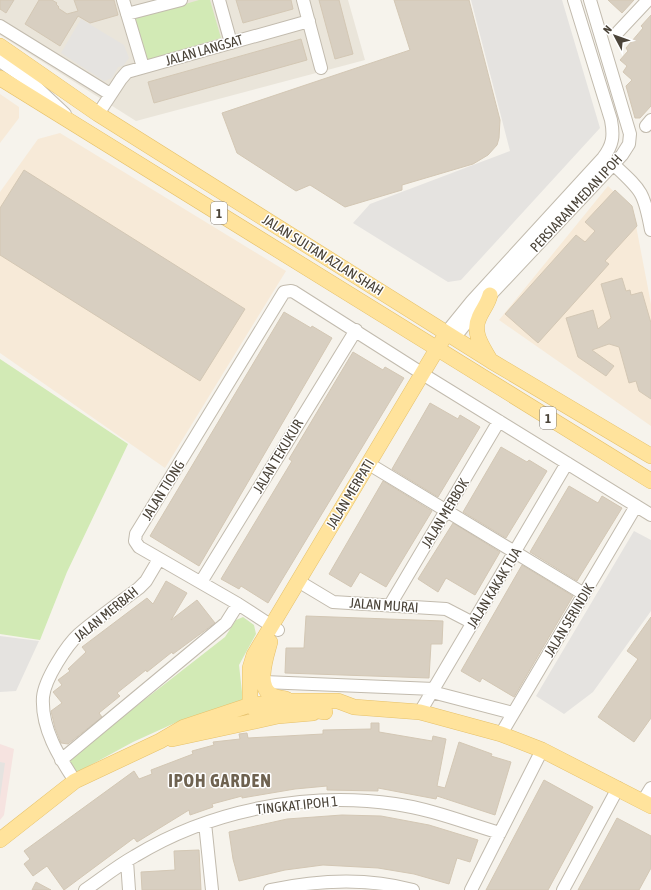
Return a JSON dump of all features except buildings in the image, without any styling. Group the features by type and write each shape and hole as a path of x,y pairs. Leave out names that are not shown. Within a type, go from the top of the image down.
{"main road":[{"name":"JALAN SULTAN AZLAN SHAH","path":"0,46 98,114 450,336 648,454"},
{"name":"JALAN SULTAN AZLAN SHAH","path":"0,78 651,481"},
{"path":"490,296 476,326 479,340 491,361"},
{"name":"JALAN MERPATI","path":"254,706 259,663 273,633 301,583 450,336"},
{"name":"JALAN MERPATI","path":"254,706 250,668 254,655 273,633"},
{"path":"273,633 265,659 264,682 266,689 273,696 292,701"},
{"path":"0,840 75,781 160,741 184,727 254,706 292,701 338,701 354,707"},
{"path":"254,706 262,712 298,708 325,712"},
{"path":"188,736 206,726 249,714 254,706"},
{"path":"160,741 278,716 325,712 354,707 420,712 501,734 542,750 647,804"}],"street":[{"path":"123,0 142,67"},
{"path":"127,14 181,0"},
{"path":"220,0 231,43"},
{"path":"303,0 321,68"},
{"name":"PERSIARAN MEDAN IPOH","path":"450,336 472,300 610,149 614,134 611,120 574,0"},
{"name":"PERSIARAN MEDAN IPOH","path":"450,336 490,296 627,149 630,139 619,96 590,0"},
{"path":"618,32 648,0"},
{"name":"JALAN LANGSAT","path":"98,114 124,74 142,67 309,21"},
{"path":"0,26 110,94"},
{"path":"584,33 595,44 619,96"},
{"path":"0,61 32,83 52,100 71,121"},
{"path":"613,164 640,190 646,204 651,230"},
{"name":"JALAN TIONG","path":"273,633 238,604 159,559 136,544 136,534 281,295 287,291 294,292 356,330"},
{"path":"356,330 426,376 651,515"},
{"name":"JALAN TEKUKUR","path":"201,582 356,330"},
{"name":"JALAN MERBOK","path":"390,605 499,421"},
{"name":"JALAN KAKAK TUA","path":"420,712 567,463"},
{"path":"372,466 584,594"},
{"name":"JALAN SERINDIK","path":"501,734 636,506"},
{"name":"JALAN MERBAH","path":"75,781 61,760 50,732 43,696 51,674 64,650 78,635 139,588 146,580 159,559"},
{"name":"JALAN MURAI","path":"301,583 333,602 446,610 473,623"},
{"path":"61,760 226,624 238,604"},
{"path":"264,682 433,690 514,713"},
{"path":"471,890 542,750"},
{"path":"563,890 618,788"},
{"path":"647,804 651,788"},
{"name":"TINGKAT IPOH 1","path":"85,890 127,861 167,839 205,823 255,809 298,802 356,800 396,804 426,810 500,833"},
{"path":"205,823 212,890"},
{"path":"127,861 129,890"},
{"path":"270,890 295,888 335,881 396,885 413,890"}],"shaded area":[{"path":"0,0 348,0 365,60 136,121 0,35"},
{"path":"471,0 562,0 600,128 461,280 448,282 353,223 370,204 510,151"},
{"path":"81,19 124,45 129,58 123,66 118,67 112,78 104,81 61,53"},
{"path":"0,94 19,107 19,118 0,143"},
{"path":"60,133 286,271 165,468 0,353 0,192 38,139"},
{"path":"608,186 633,210 651,304 651,426 499,320"},
{"path":"634,531 651,540 651,611 593,692 564,714 536,696"},
{"path":"0,636 39,641 16,691 0,692"},
{"path":"0,744 14,749 4,815 0,820"},
{"path":"0,762 5,763 0,798"}],"green space":[{"path":"199,0 210,0 221,38 146,60 134,19"},
{"path":"0,359 128,444 67,572 40,640 0,634"},
{"path":"243,617 254,625 256,634 239,665 243,701 177,722 133,742 76,773 66,761 225,637 236,620"}],"district":[{"name":"IPOH GARDEN","path":"220,781"}]}
